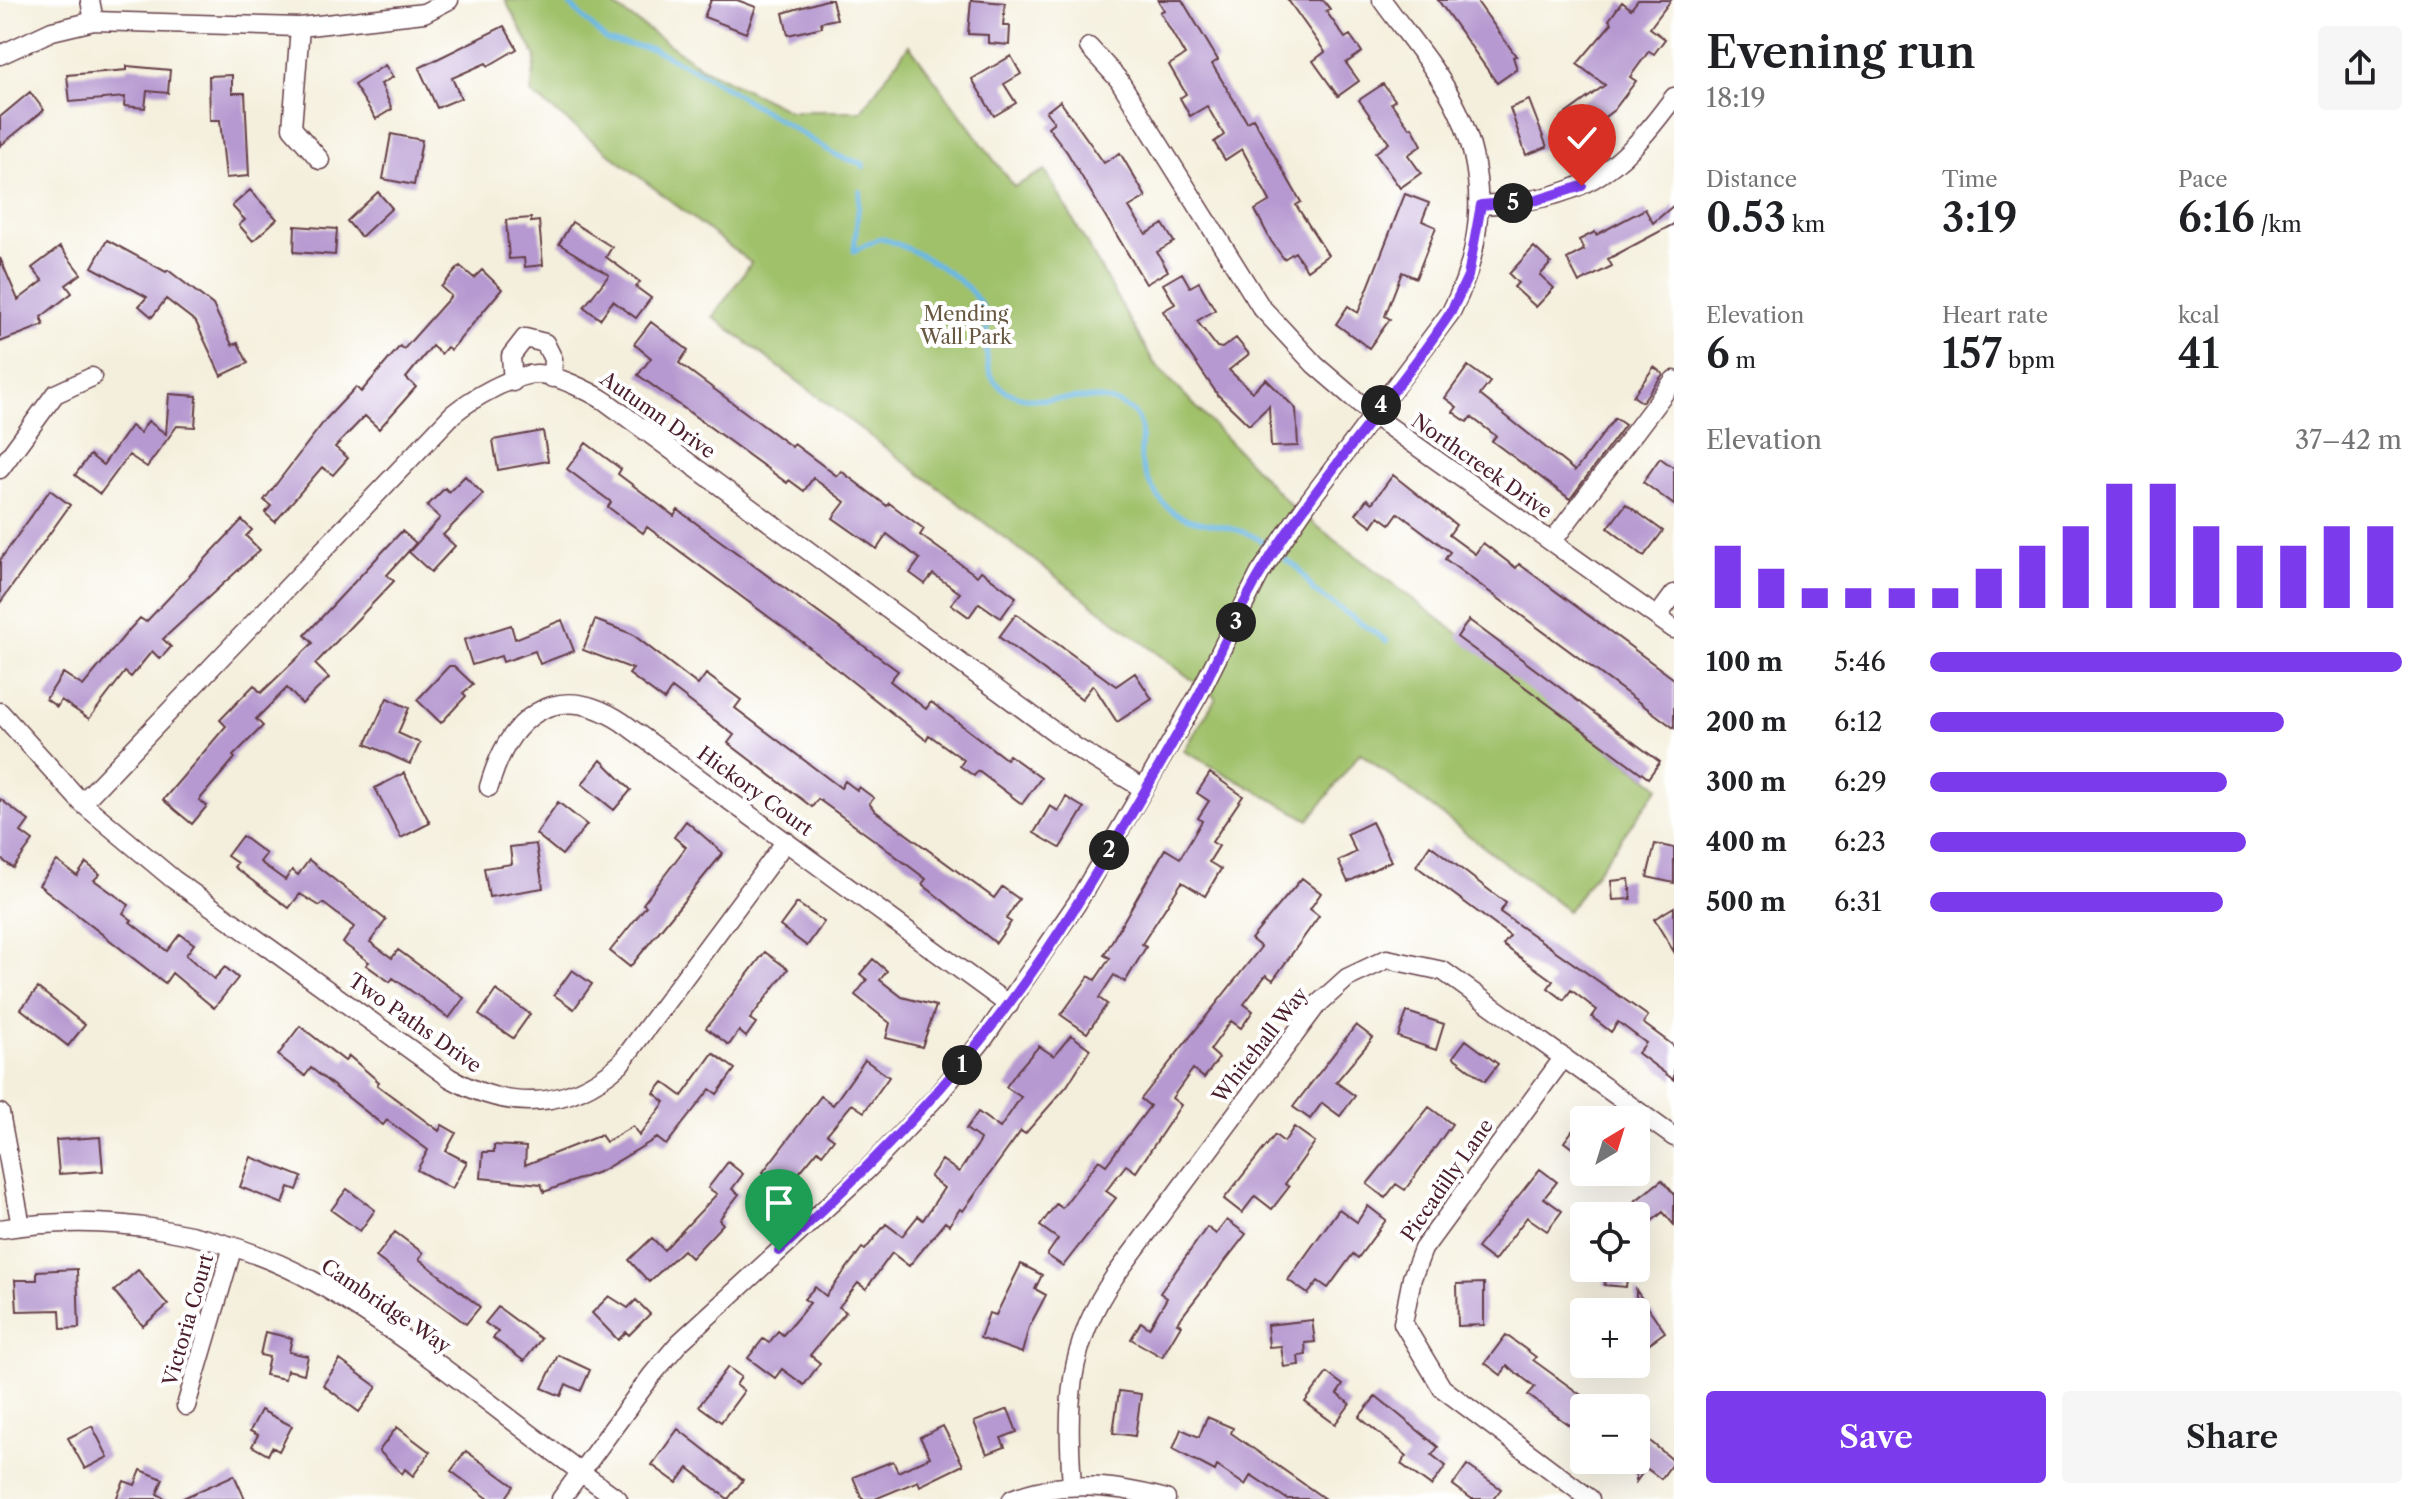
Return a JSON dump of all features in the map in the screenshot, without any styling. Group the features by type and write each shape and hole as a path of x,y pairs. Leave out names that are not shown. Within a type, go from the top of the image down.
{"street":[{"path":"90,0 94,21"},
{"path":"0,55 32,37 94,21 300,27 424,13 449,0"},
{"path":"561,1499 652,1375 701,1320 886,1150 937,1096 1009,1005 1077,903 1144,789 1198,696 1260,573 1456,303 1468,276 1481,205 1471,143 1458,111 1382,0"},
{"path":"300,27 292,128 320,160"},
{"name":"Northcreek Drive","path":"1089,47 1119,80 1261,307 1315,365 1373,415 1674,629"},
{"path":"1481,205 1559,195 1601,176 1633,149 1674,97"},
{"path":"513,382 511,356 525,338 545,343 553,359 552,378"},
{"name":"Autumn Drive","path":"82,803 453,414 473,398 537,373 605,401 1075,747 1144,789"},
{"path":"0,469 55,394 92,377"},
{"path":"1552,542 1674,380"},
{"path":"1657,617 1674,594"},
{"name":"Hickory Court","path":"489,787 504,744 521,723 546,708 588,706 622,722 1009,1005"},
{"name":"Two Paths Drive","path":"0,712 82,803 173,879 450,1078 495,1099 520,1101 568,1094 590,1086 620,1064 786,841"},
{"name":"Whitehall Way","path":"1072,1487 1070,1388 1078,1347 1093,1311 1115,1276 1327,995 1347,978 1387,959 1443,971 1674,1137"},
{"name":"Piccadilly Lane","path":"1564,1057 1423,1249 1412,1278 1403,1323 1442,1388 1590,1499"},
{"path":"0,1113 21,1226"},
{"name":"Cambridge Way","path":"0,1229 21,1226 149,1225 233,1246 316,1283 407,1344 618,1499"},
{"name":"Victoria Court","path":"186,1406 233,1246"},
{"path":"1012,1499 1072,1487 1103,1486 1166,1499"}],"green space":[{"name":"Mending Wall Park","path":"505,0 606,0 701,67 790,111 861,111 909,45 1014,187 1045,170 1154,363 1292,507 1659,787 1568,911 1360,753 1309,820 1184,751 1216,698 713,317 751,263 531,93 536,57"}],"building":[{"path":"711,0 737,0 756,7 746,33 704,17"},
{"path":"832,0 837,19 821,22 822,27 788,35 783,13"},
{"path":"971,0 1005,3 1003,26 1010,26 1009,45 988,43 988,35 968,34"},
{"path":"1158,0 1182,0 1218,60 1212,64 1247,122 1253,118 1301,202 1296,205 1328,255 1307,270 1295,252 1284,259 1271,241 1255,210 1270,201 1242,149 1225,160 1214,142 1224,135 1207,106 1190,116 1180,98 1186,94 1169,65 1185,55 1160,12 1164,10"},
{"path":"1288,0 1323,0 1330,9 1326,11 1345,38 1350,35 1362,52 1346,63 1359,81 1338,96 1313,61 1325,52"},
{"path":"1438,0 1476,0 1516,56 1513,57 1517,69 1497,83"},
{"path":"1638,0 1671,0 1650,28 1665,39 1654,54 1649,51 1630,77 1636,81 1614,110 1575,139 1560,118 1605,85 1577,64 1612,23 1609,20 1622,2 1631,9"},
{"path":"504,26 517,49 488,66 486,63 452,78 461,98 437,108 419,68"},
{"path":"1011,56 1021,74 1004,84 1016,103 994,116 972,79"},
{"path":"385,65 393,77 381,84 392,109 376,119 354,85"},
{"path":"127,66 170,70 168,93 147,91 145,108 124,106 125,97 70,102 67,75 127,70"},
{"path":"232,75 232,93 245,93 249,176 226,178 220,120 210,120 209,76"},
{"path":"1383,84 1395,100 1391,103 1412,127 1422,145 1408,155 1421,173 1400,188 1375,153 1389,143 1359,100"},
{"path":"30,92 44,110 0,146 0,117"},
{"path":"1529,100 1547,147 1526,155 1510,108"},
{"path":"1060,101 1104,163 1120,153 1146,197 1129,207 1146,234 1163,224 1174,242 1157,252 1168,271 1146,284 1067,152 1048,127 1054,122 1046,112"},
{"path":"391,134 422,140 414,185 383,179"},
{"path":"250,190 277,219 253,241 239,225 245,220 232,206"},
{"path":"378,192 392,208 361,237 347,221"},
{"path":"1405,194 1429,203 1422,221 1436,227 1416,278 1402,272 1385,316 1390,319 1369,348 1336,324 1348,306 1358,313"},
{"path":"1674,205 1674,224 1608,259 1612,266 1579,283 1567,259 1584,250 1579,240 1595,232 1596,235 1645,209 1653,223"},
{"path":"531,218 531,222 539,221 543,265 525,267 524,258 509,259 506,220"},
{"path":"572,222 612,247 606,257 640,282 636,287 651,298 636,318 613,301 600,319 584,307 609,275 559,244"},
{"path":"295,226 337,229 335,255 294,252"},
{"path":"107,240 166,272 168,270 213,305 232,345 238,343 248,363 221,376 196,322 166,299 152,317 139,306 147,297 92,267"},
{"path":"60,247 81,274 66,285 72,293 41,317 44,325 0,342 0,258 18,300 43,281 32,268"},
{"path":"1534,247 1551,263 1540,275 1554,288 1536,307 1514,287 1518,283 1509,274"},
{"path":"460,266 474,278 482,270 502,289 451,350 447,347 441,354 432,346 406,378 416,387 379,429 365,416 335,447 348,458 333,475 322,467 275,522 265,513 271,506 264,500 326,419 356,387 361,392 400,346 404,349 451,296 441,287"},
{"path":"1182,273 1190,287 1199,282 1215,310 1197,321 1217,347 1222,348 1236,338 1249,354 1229,370 1252,392 1266,379 1296,409 1298,446 1271,447 1269,406 1249,425 1218,395 1181,341 1163,311 1175,304 1163,284"},
{"path":"651,322 688,350 679,363 792,447 794,444 837,476 841,471 887,506 889,503 924,529 920,535 977,576 981,571 1016,597 1001,618 979,603 969,617 951,604 960,593 933,574 925,584 910,573 920,559 887,534 877,549 833,518 845,502 813,478 804,491 789,480 787,483 638,375 651,358 634,344"},
{"path":"1468,366 1490,382 1480,395 1575,471 1615,418 1625,425 1570,499 1492,441 1496,436 1471,417 1467,422 1453,412 1457,407 1445,398"},
{"path":"1654,367 1663,374 1642,402 1633,396"},
{"path":"169,394 197,396 195,427 177,426 147,467 129,455 100,494 75,475 90,455 103,465 131,426 140,433 148,421 166,434"},
{"path":"543,431 548,461 498,470 493,440"},
{"path":"586,443 621,469 618,474 674,516 678,510 898,671 890,681 926,709 931,702 1006,759 1009,755 1041,778 1022,804 978,771 974,776 960,766 964,760 929,735 926,740 800,640 647,527 643,533 608,507 611,502 567,469"},
{"path":"1660,458 1674,468 1674,505 1643,482"},
{"path":"1393,475 1456,525 1449,535 1475,554 1483,543 1516,568 1519,564 1674,679 1674,728 1445,559 1450,552 1398,513 1390,524 1379,516 1372,526 1356,514 1367,499 1372,503"},
{"path":"465,476 483,494 443,535 455,546 431,572 409,552 440,518 427,506 445,488 449,492"},
{"path":"50,490 70,505 0,603 0,560"},
{"path":"1626,504 1663,531 1644,556 1608,528"},
{"path":"242,520 252,530 246,536 260,550 163,639 171,647 160,659 152,651 131,677 125,672 89,719 61,700 57,707 46,699 63,673 83,686 140,618 146,622"},
{"path":"402,531 416,543 387,575 394,581 315,664 329,678 302,704 287,688 256,719 263,726 233,756 235,758 199,800 207,806 192,824 163,800 226,726 220,720 254,685 261,693 313,643 305,635"},
{"path":"1016,614 1116,686 1135,673 1152,699 1117,722 1093,685 1082,699 999,637"},
{"path":"562,620 574,651 540,664 535,651 503,662 501,656 472,665 464,640 511,625 515,639"},
{"path":"595,620 632,634 698,685 706,674 741,700 735,708 841,788 845,781 874,798 869,803 875,811 994,898 1002,887 1019,899 1006,919 1011,922 996,943 922,884 926,879 877,842 818,799 812,807 728,743 734,735 672,688 664,700 629,674 633,669 583,650"},
{"path":"1469,620 1660,762 1648,778 1457,637"},
{"path":"449,666 454,666 473,684 441,723 417,700"},
{"path":"387,698 409,708 398,733 420,743 410,764 366,744"},
{"path":"601,760 631,790 614,810 582,784"},
{"path":"404,773 430,823 401,838 375,788"},
{"path":"1210,773 1243,796 1212,842 1219,846 1209,862 1221,869 1205,896 1182,882 1142,944 1146,947 1125,982 1114,975 1099,998 1107,1004 1087,1033 1061,1015 1089,976 1095,980 1110,958 1104,955 1165,849 1180,858 1202,821 1198,818 1209,801 1197,793"},
{"path":"1066,797 1084,808 1060,848 1034,833 1050,806 1058,811"},
{"path":"0,799 29,821 21,832 33,841 13,868 0,858"},
{"path":"558,802 587,825 562,855 536,834"},
{"path":"686,821 723,853 630,967 610,951 646,906 643,904 686,847 674,837"},
{"path":"1372,822 1391,861 1348,882 1338,861 1356,852 1347,834"},
{"path":"242,836 266,854 260,862 285,880 292,870 298,875 309,860 386,920 370,942 392,958 398,950 464,998 449,1018 393,978 390,982 366,965 369,962 343,943 354,927 323,903 320,906 300,894 289,908 234,867 237,863 227,856"},
{"path":"536,844 543,888 489,897 484,868 512,864 510,847"},
{"path":"1655,844 1674,848 1674,883 1647,877"},
{"path":"1430,845 1506,903 1500,912 1648,1016 1643,1023 1674,1046 1674,1080 1638,1053 1646,1043 1618,1022 1611,1032 1592,1017 1597,1010 1571,990 1564,1000 1548,988 1553,981 1503,945 1510,936 1416,866"},
{"path":"57,861 77,876 86,863 100,874 94,880 129,905 123,913 132,920 130,922 167,951 180,934 194,944 186,955 214,979 225,967 238,978 214,1008 172,973 165,983 39,885"},
{"path":"1302,878 1321,893 1310,909 1319,916 1273,980 1266,975 1244,1004 1253,1011 1241,1028 1231,1021 1210,1050 1219,1058 1204,1078 1193,1069 1172,1098 1181,1105 1136,1172 1126,1165 1106,1191 1116,1198 1063,1266 1047,1255 1058,1239 1040,1226 1056,1204 1062,1208 1099,1160 1106,1165 1150,1106 1141,1099 1261,947 1251,939"},
{"path":"1629,879 1631,899 1613,900 1611,881"},
{"path":"797,903 824,922 807,946 780,926"},
{"path":"1674,907 1674,952 1654,919"},
{"path":"765,952 788,969 750,1019 756,1023 746,1037 739,1031 729,1045 706,1028"},
{"path":"873,959 887,971 880,980 902,997 936,1006 922,1047 886,1038 890,1023 855,995 867,980 860,974"},
{"path":"572,970 592,984 574,1009 554,995"},
{"path":"38,988 85,1025 68,1046 21,1009"},
{"path":"496,990 530,1014 513,1038 479,1015"},
{"path":"1407,1012 1444,1024 1436,1050 1398,1037"},
{"path":"1356,1025 1373,1038 1336,1082 1355,1096 1340,1116 1322,1103 1310,1119 1293,1107"},
{"path":"300,1026 345,1061 349,1056 379,1082 377,1085 439,1131 442,1125 456,1133 446,1151 467,1162 452,1189 417,1170 428,1150 387,1120 383,1125 311,1068 305,1076 278,1055"},
{"path":"1071,1035 1090,1049 1067,1086 1025,1134 1021,1131 963,1211 960,1209 949,1225 945,1222 909,1266 892,1253 866,1289 858,1283 839,1307 846,1312 810,1355 820,1363 804,1385 782,1369 775,1378 748,1358 763,1339 769,1343 778,1331 783,1335 810,1303 804,1299 815,1287 826,1296 862,1248 865,1250 886,1224 902,1236 918,1216 923,1220 944,1188 930,1177 942,1160 959,1172 977,1146 980,1139 966,1129 978,1112 1000,1128 1021,1097 1006,1087 1018,1070 1039,1046 1054,1056"},
{"path":"1466,1040 1498,1064 1485,1081 1453,1057"},
{"path":"713,1053 735,1069 717,1094 710,1089 666,1145 657,1138 601,1171 544,1192 541,1184 481,1178 483,1152 494,1152 494,1145 526,1147 525,1165 601,1135 606,1142 633,1126 639,1136 665,1102 654,1093 663,1082 682,1096"},
{"path":"865,1060 889,1077 864,1112 852,1104 827,1134 834,1139 822,1154 818,1150 785,1190 763,1172 821,1096 833,1105"},
{"path":"1429,1107 1452,1124 1405,1190 1396,1184 1385,1198 1367,1184"},
{"path":"1294,1127 1315,1142 1285,1184 1289,1187 1272,1209 1255,1196 1242,1213 1224,1199 1275,1135 1284,1142"},
{"path":"100,1137 103,1171 59,1174 56,1140"},
{"path":"251,1157 302,1177 297,1190 289,1187 283,1204 240,1187"},
{"path":"728,1162 743,1174 732,1189 739,1194 719,1220 723,1224 691,1258 683,1250 649,1282 629,1260 652,1238 664,1250 717,1194 708,1188"},
{"path":"1540,1169 1557,1182 1544,1198 1562,1211 1547,1231 1527,1217 1494,1261 1477,1248"},
{"path":"1662,1180 1674,1194 1674,1225 1663,1212 1650,1223 1650,1202 1634,1202"},
{"path":"347,1189 375,1210 360,1231 331,1210"},
{"path":"1368,1206 1386,1220 1358,1258 1353,1254 1328,1288 1318,1281 1308,1294 1288,1280 1339,1209 1357,1222"},
{"path":"1227,1220 1246,1234 1177,1323 1181,1325 1162,1357 1131,1339 1141,1322 1149,1328 1167,1298 1160,1293 1207,1227 1216,1234"},
{"path":"395,1232 423,1253 419,1259 480,1307 466,1324 376,1257"},
{"path":"1021,1264 1042,1275 1035,1289 1046,1295 1029,1327 1022,1353 980,1338 989,1313 996,1315"},
{"path":"77,1269 79,1328 61,1329 60,1310 17,1311 15,1280 37,1280 37,1271"},
{"path":"138,1270 168,1305 143,1326 114,1291"},
{"path":"1605,1282 1627,1282 1626,1287 1604,1285"},
{"path":"1484,1283 1484,1325 1458,1326 1457,1284"},
{"path":"609,1296 628,1308 636,1300 650,1314 629,1335 626,1332 618,1340 592,1313"},
{"path":"498,1307 541,1339 524,1361 493,1338 498,1332 485,1323"},
{"path":"1650,1310 1665,1332 1650,1343"},
{"path":"1312,1320 1315,1342 1305,1343 1306,1355 1298,1356 1299,1365 1284,1367 1281,1346 1269,1347 1267,1325"},
{"path":"265,1332 292,1338 289,1352 308,1356 304,1374 287,1370 285,1379 265,1375 269,1357 260,1355"},
{"path":"1506,1335 1536,1357 1533,1360 1580,1394 1570,1394 1570,1426 1528,1395 1535,1387 1507,1366 1501,1375 1485,1363"},
{"path":"558,1355 590,1370 581,1391 566,1384 561,1396 542,1388"},
{"path":"340,1360 377,1387 359,1412 323,1385"},
{"path":"728,1367 741,1377 736,1385 744,1391 721,1422 699,1406"},
{"path":"1327,1373 1343,1385 1337,1394 1350,1404 1335,1424 1305,1402"},
{"path":"1119,1391 1141,1394 1135,1436 1113,1433"},
{"path":"1376,1396 1438,1447 1432,1455 1446,1466 1431,1486 1401,1464 1407,1456 1359,1417"},
{"path":"1008,1409 1017,1432 1001,1438 1005,1447 987,1454 974,1422"},
{"path":"261,1410 292,1426 279,1451 272,1447 268,1455 252,1446 258,1435 250,1431"},
{"path":"1207,1417 1233,1428 1231,1433 1325,1499 1287,1499 1251,1475 1245,1485 1217,1466 1215,1471 1173,1449 1181,1429 1199,1437"},
{"path":"92,1426 108,1457 85,1469 68,1438"},
{"path":"943,1426 963,1465 920,1486 918,1481 875,1499 862,1499 853,1477 893,1461 898,1472 930,1457 920,1437"},
{"path":"397,1427 430,1452 413,1476 405,1469 402,1474 379,1451"},
{"path":"678,1429 743,1480 728,1499 688,1468 677,1483 652,1465"},
{"path":"1650,1441 1674,1461 1661,1479 1650,1471"},
{"path":"466,1451 514,1486 505,1499 489,1499 451,1471"},
{"path":"1467,1465 1501,1489 1493,1499 1472,1499 1453,1485"},
{"path":"141,1470 163,1479 157,1494 167,1499 116,1499 124,1481 135,1485"},
{"path":"234,1475 245,1499 181,1499"}],"waterway":[{"path":"565,0 607,41 653,49 707,76 838,156 863,164 863,167"},
{"path":"860,191 854,251 880,238 926,258 959,280 982,306 986,319 987,362 997,384 1009,393 1024,398 1089,398 1120,404 1140,422 1141,460 1156,493 1168,508 1188,519 1238,530 1263,542"},
{"path":"1286,560 1298,568 1314,591 1387,641"}],"route":[{"path":"779,1251 866,1171 937,1096 985,1037 1051,944 1198,696 1260,573 1306,505 1451,312 1468,276 1481,205 1537,200 1582,186"}]}
